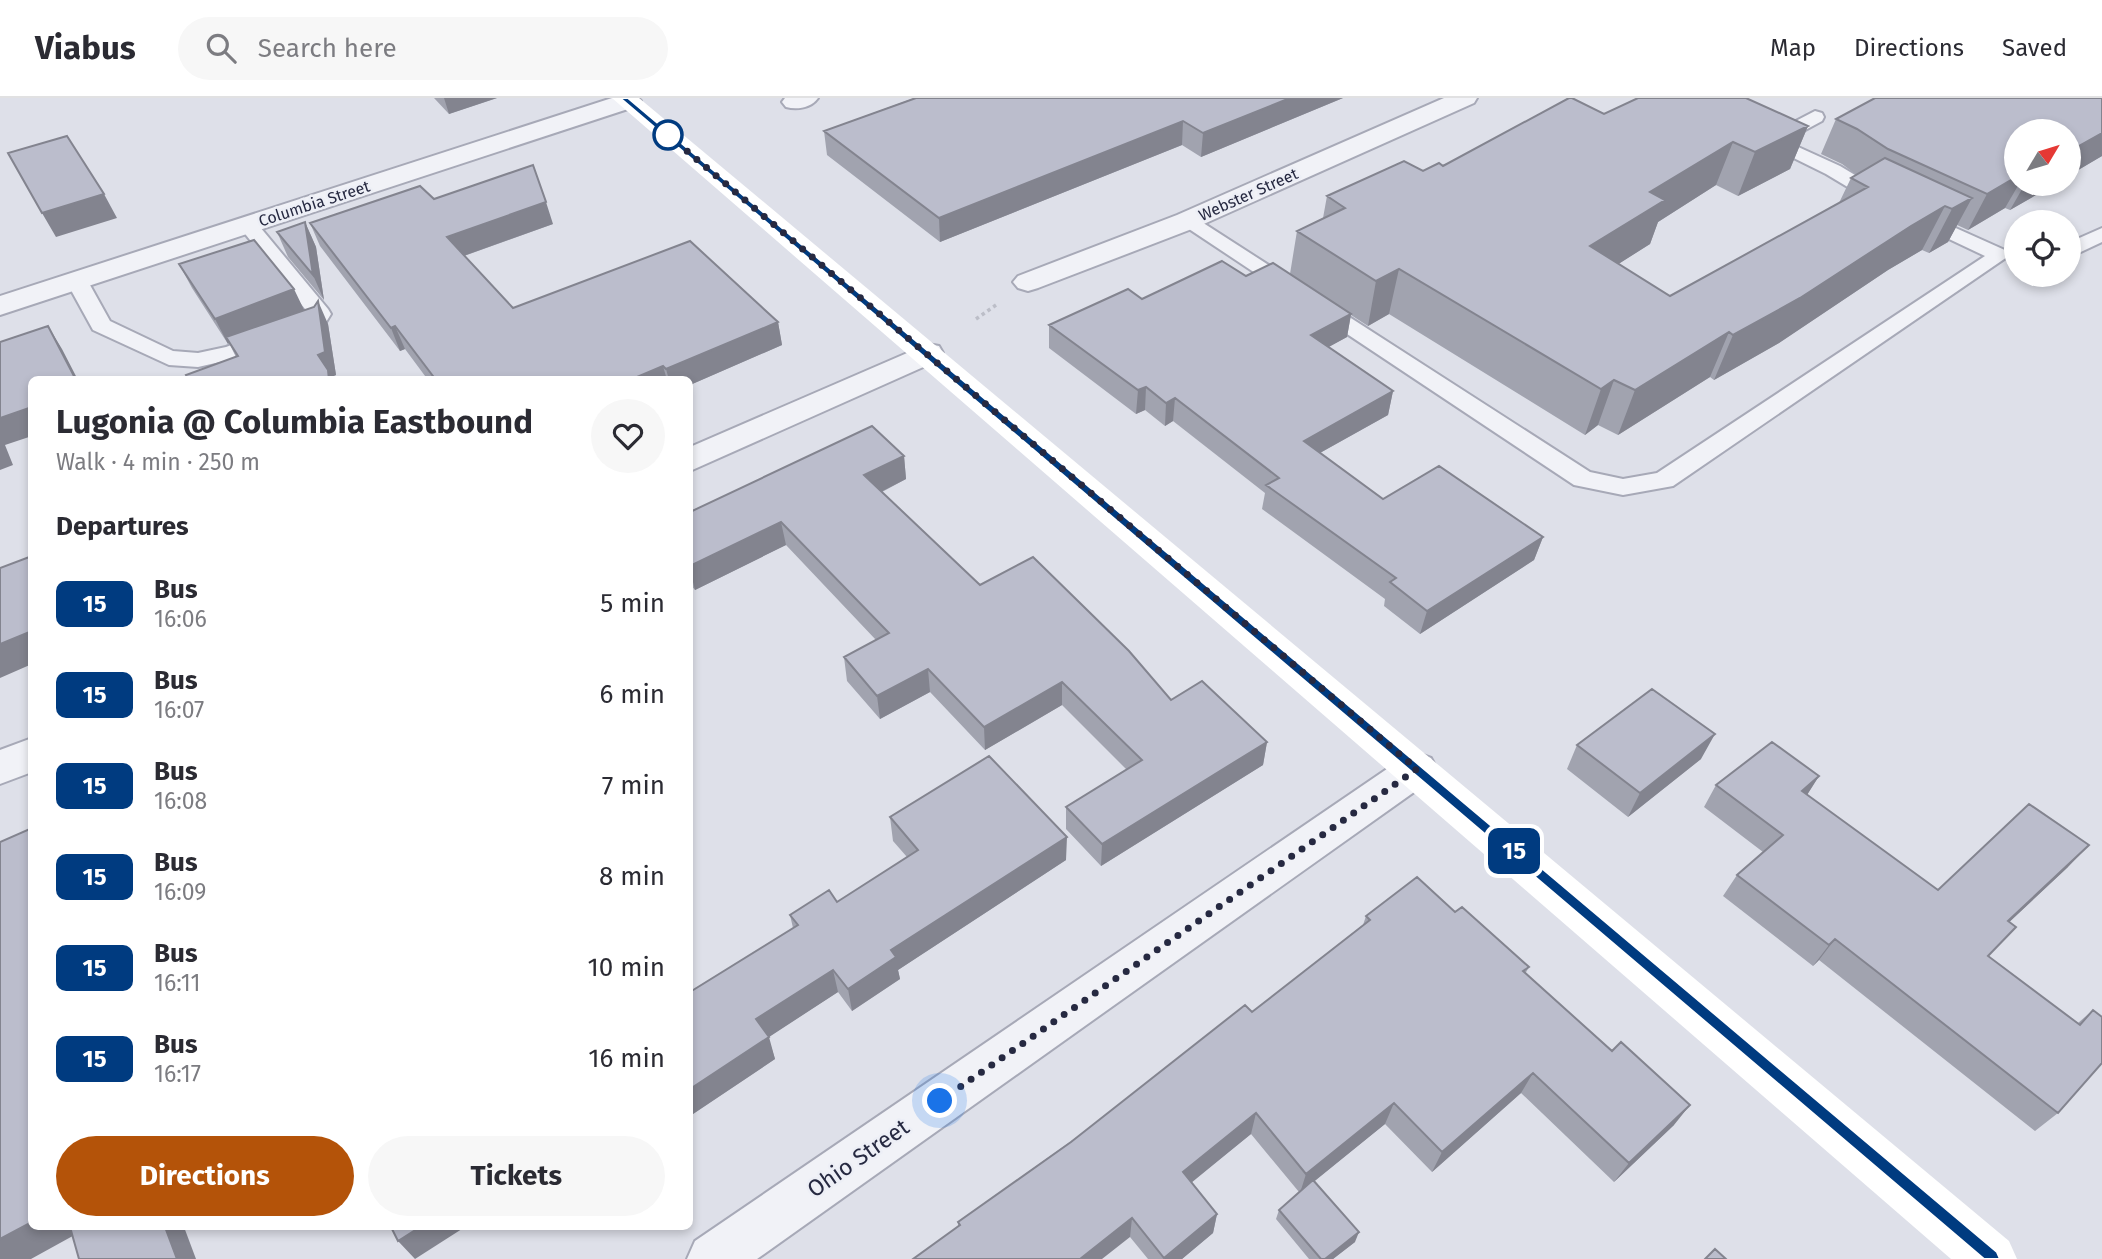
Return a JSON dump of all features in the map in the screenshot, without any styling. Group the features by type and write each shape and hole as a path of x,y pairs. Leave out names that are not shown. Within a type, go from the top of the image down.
{"main road":[{"path":"626,100 1991,1259"}],"street":[{"name":"Webster Street","path":"1028,282 1186,221 1465,98"},
{"name":"Columbia Street","path":"0,306 626,100"},
{"path":"693,459 928,354"},
{"path":"0,768 28,756"},
{"name":"Ohio Street","path":"713,1259 1417,769"}],"lane":[{"path":"1770,141 1815,117"},
{"path":"1745,130 1833,170 1863,191 2004,253"},
{"path":"1842,204 1863,191"},
{"path":"1186,221 1583,479 1623,487 1664,480 2004,258"},
{"path":"77,281 101,325 169,358 198,360 233,352 315,322 320,314 248,225"},
{"path":"2081,245 2102,234"}],"building":[{"path":"916,98 1290,98 1203,133 1183,121 939,218 824,131"},
{"path":"1569,98 1604,114 1638,98 1746,98 1808,126 1755,152 1733,142 1650,192 1665,200 1590,246 1670,296 1868,187 1851,178 1885,158 1972,198 1952,209 1945,206 1800,298 1733,335 1729,332 1635,390 1614,380 1601,389 1399,269 1376,281 1297,231 1345,208 1327,196 1404,161 1423,171 1439,163 1443,166"},
{"path":"1875,98 2102,98 2102,133 2081,145 2081,119 2004,119 2004,184 1987,194 1888,149 1836,119"},
{"path":"67,136 104,194 42,213 8,153"},
{"path":"533,165 546,202 447,237 513,308 690,241 778,322 666,369 663,366 639,376 433,376 395,326 391,328 310,223 420,186 434,199"},
{"path":"305,222 313,275 277,232"},
{"path":"254,240 294,289 215,319 179,264"},
{"path":"1222,261 1246,276 1273,263 1351,314 1311,335 1393,391 1304,441 1383,499 1439,466 1543,537 1427,611 1390,582 1396,578 1266,485 1279,478 1175,398 1166,403 1146,387 1138,390 1049,325 1128,289 1142,299"},
{"path":"318,301 325,352 318,355 328,370 329,376 186,375 238,356 226,337 314,307"},
{"path":"48,326 74,376 28,376 28,408 0,418 0,342"},
{"path":"872,426 904,456 864,475 980,585 1033,557 1129,651 1171,700 1202,681 1267,742 1102,844 1066,807 1142,760 1062,682 984,727 928,669 877,696 844,657 889,633 781,522 693,565 693,511"},
{"path":"28,558 28,633 0,644 0,568"},
{"path":"1652,689 1715,734 1640,793 1577,745"},
{"path":"1772,742 1819,776 1802,791 1938,890 2029,804 2089,845 2008,921 2016,927 1988,956 2080,1025 2093,1010 2102,1017 2102,1063 2058,1113 1835,939 1829,945 1737,875 1783,835 1716,785"},
{"path":"989,756 1067,837 891,950 896,957 848,989 833,970 756,1019 769,1037 693,1087 693,990 798,925 790,915 829,890 837,902 918,850 890,817"},
{"path":"28,830 28,1224 0,1239 0,842"},
{"path":"1417,877 1455,912 1462,907 1529,967 1523,971 1612,1051 1621,1042 1690,1105 1629,1163 1533,1073 1442,1152 1394,1103 1306,1174 1256,1113 1183,1172 1217,1214 1164,1258 1132,1218 1080,1259 913,1259 960,1225 958,1222 1071,1142 1245,1005 1252,1012 1370,920 1366,916"},
{"path":"1313,1180 1359,1232 1325,1259 1321,1259 1279,1210"},
{"path":"71,1230 166,1230 177,1259 79,1259"},
{"path":"392,1230 415,1230 398,1241"},
{"path":"1715,1249 1726,1259 1705,1259"}],"bus line":[{"name":"15","path":"624,98 1991,1259"}],"route":[{"path":"668,135 1417,769 940,1101"}]}
